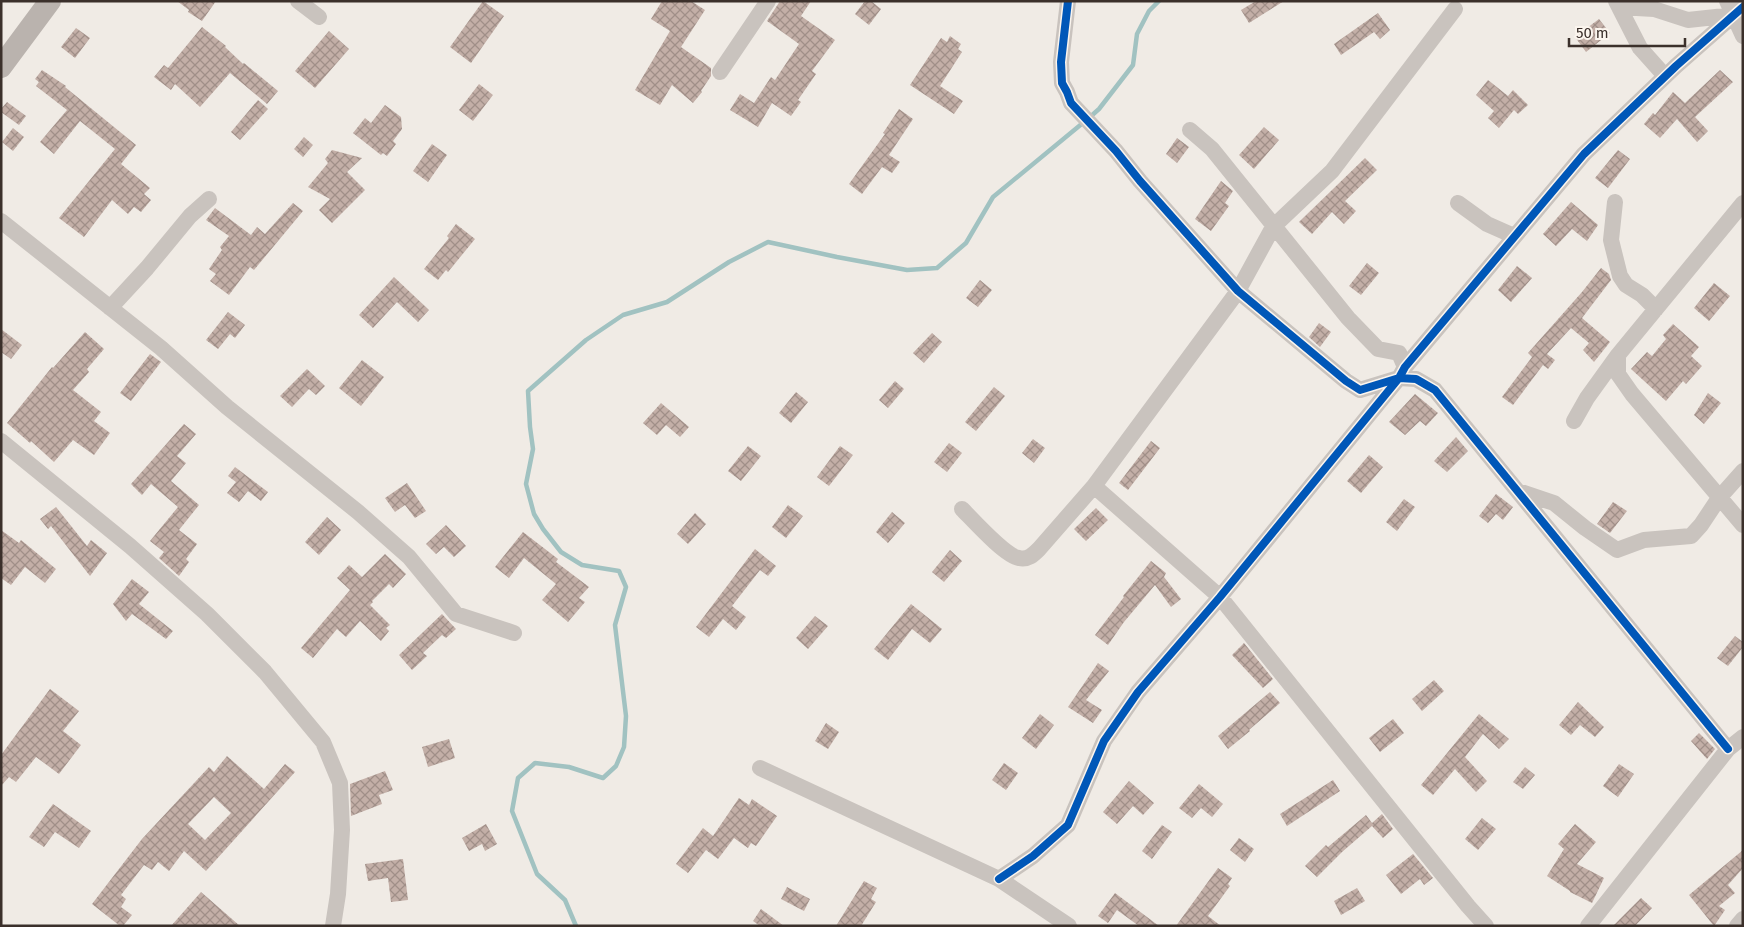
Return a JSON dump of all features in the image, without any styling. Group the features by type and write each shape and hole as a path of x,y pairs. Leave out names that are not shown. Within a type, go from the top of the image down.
{"main road":[{"path":"1,67 50,1"}],"street":[{"path":"298,1 319,17"},
{"path":"720,72 768,1"},
{"path":"1068,1 1061,62 1062,83 1068,92 1071,103 1116,151 1140,181 1238,291 1346,381 1360,390 1402,373 1435,390 1728,749"},
{"path":"1617,4 1654,9 1688,20 1734,8"},
{"path":"1617,4 1640,48 1665,76"},
{"path":"962,509 1007,552 1018,558 1030,558 1040,549 1094,486 1238,291 1273,227 1332,170 1455,8"},
{"path":"1734,8 1743,36"},
{"path":"999,879 1033,856 1068,826 1104,741 1138,692 1220,597 1514,236 1584,154 1734,8"},
{"path":"1190,130 1212,149 1273,227 1354,324 1378,349 1399,353 1402,373"},
{"path":"110,308 147,268 190,216 209,199"},
{"path":"1615,202 1611,240 1620,276 1626,285 1642,295 1656,308"},
{"path":"1458,203 1487,224 1514,236"},
{"path":"1574,421 1587,398 1618,355 1743,204"},
{"path":"1,221 161,348 227,406 365,518 409,558 456,614 514,633"},
{"path":"1618,355 1618,374 1632,394 1743,525"},
{"path":"1,440 130,546 207,614 265,672 324,742 340,783 342,830 338,894 333,926"},
{"path":"1518,491 1554,503 1585,528 1617,550 1644,540 1691,536 1701,525 1719,498 1743,471"},
{"path":"1094,486 1220,597 1486,926"},
{"path":"1588,926 1728,749 1743,737"},
{"path":"760,768 999,879 1069,926"},
{"path":"1737,926 1743,919"}],"building":[{"path":"177,1 216,1 202,21 188,12 189,10"},
{"path":"483,1 504,16 471,63 450,47"},
{"path":"662,1 691,1 705,10 681,47 711,68 711,76 693,103 672,85 660,105 635,90 670,31 651,19"},
{"path":"780,1 811,1 801,16 835,40 812,71 816,74 798,100 801,102 791,116 772,103 758,127 730,110 740,94 754,103 771,77 775,80 799,44 767,21"},
{"path":"865,1 871,1 881,9 869,25 855,14"},
{"path":"1256,1 1284,1 1249,23 1241,10"},
{"path":"1378,13 1390,30 1380,39 1374,32 1341,55 1334,44"},
{"path":"1599,19 1610,33 1586,52 1575,37"},
{"path":"202,27 226,46 243,64 278,91 267,104 230,73 200,107 175,84 171,90 154,77 164,65 168,68"},
{"path":"76,28 90,38 75,58 61,47"},
{"path":"329,31 349,49 315,88 295,71"},
{"path":"950,36 961,44 958,49 962,52 940,86 963,101 954,114 910,85 941,38 947,42"},
{"path":"42,70 66,86 136,145 121,164 150,188 144,194 151,200 141,212 134,207 128,214 112,200 84,237 59,218 115,149 80,121 54,154 40,142 67,110 36,86 39,82 35,79"},
{"path":"1720,70 1733,82 1695,117 1708,131 1697,142 1677,119 1660,138 1644,124 1653,113 1655,115 1673,92 1685,103"},
{"path":"1488,80 1508,96 1513,90 1528,105 1518,114 1514,110 1499,128 1488,118 1494,111 1476,95"},
{"path":"479,84 493,95 473,121 459,110"},
{"path":"258,100 268,109 240,140 231,132"},
{"path":"7,102 26,116 19,125 1,112 1,109"},
{"path":"385,105 401,117 402,129 393,141 396,144 387,156 383,153 381,155 353,133 365,118 371,123"},
{"path":"899,109 913,119 889,155 900,162 892,173 882,167 862,194 849,184 885,134 883,133"},
{"path":"1264,127 1279,140 1254,169 1239,155"},
{"path":"13,128 24,137 13,151 2,142"},
{"path":"304,137 313,145 303,157 294,149"},
{"path":"1177,138 1189,147 1177,163 1166,154"},
{"path":"432,144 447,155 428,182 413,171"},
{"path":"332,150 362,158 347,172 365,190 332,223 319,210 330,199 308,187 328,163 325,159"},
{"path":"1618,150 1630,159 1608,188 1595,178"},
{"path":"1365,158 1377,170 1345,201 1356,211 1344,224 1332,212 1312,234 1299,222"},
{"path":"1221,181 1233,191 1225,203 1229,206 1211,231 1195,219"},
{"path":"1571,202 1598,225 1587,241 1572,229 1556,246 1543,234"},
{"path":"293,203 303,211 254,270 250,267 229,295 210,281 216,274 209,269 222,250 220,247 229,236 206,220 215,208 251,235 257,227 265,234"},
{"path":"456,224 475,239 448,272 446,270 438,280 424,269 449,238 447,236"},
{"path":"1367,263 1379,273 1361,295 1349,286"},
{"path":"1517,266 1532,278 1511,302 1498,290"},
{"path":"1601,268 1609,274 1611,280 1582,318 1610,342 1594,362 1583,350 1589,343 1571,328 1547,354 1555,360 1548,369 1543,365 1513,405 1502,397 1532,357 1528,353"},
{"path":"394,277 429,310 418,322 397,302 373,328 359,315"},
{"path":"980,280 992,290 978,307 966,298"},
{"path":"1714,283 1730,296 1709,321 1694,308"},
{"path":"228,312 245,325 235,338 230,334 218,349 206,340"},
{"path":"1319,323 1331,332 1320,347 1309,337"},
{"path":"1673,324 1699,347 1691,356 1702,366 1686,384 1683,381 1666,401 1631,369 1647,352 1652,356 1666,339 1663,335"},
{"path":"1,329 22,345 11,359 1,352"},
{"path":"85,332 104,349 87,369 89,372 73,390 101,412 94,421 110,433 94,455 73,440 54,462 7,423 52,367"},
{"path":"932,333 942,342 924,363 913,353"},
{"path":"150,354 161,362 131,401 120,393"},
{"path":"362,360 384,377 361,406 339,388"},
{"path":"307,369 325,386 316,395 309,389 292,407 280,396"},
{"path":"895,381 904,389 888,408 879,400"},
{"path":"994,387 1005,396 976,431 965,422"},
{"path":"796,392 808,402 791,423 779,413"},
{"path":"1708,393 1721,403 1704,424 1694,415"},
{"path":"1415,394 1438,413 1426,426 1420,421 1405,435 1389,422"},
{"path":"661,403 689,427 680,437 666,425 657,435 643,423"},
{"path":"184,424 196,434 177,456 186,463 171,481 199,505 179,530 197,544 186,559 189,562 179,576 159,558 164,552 150,541 178,507 151,484 142,495 131,484"},
{"path":"1456,437 1468,451 1447,472 1434,461"},
{"path":"1033,439 1045,448 1034,463 1022,453"},
{"path":"1151,441 1160,448 1128,490 1119,483"},
{"path":"949,443 962,453 947,472 934,462"},
{"path":"748,446 761,456 741,481 728,471"},
{"path":"840,446 853,455 829,486 817,477"},
{"path":"1369,455 1383,467 1361,493 1347,481"},
{"path":"235,467 268,492 261,501 248,491 239,502 227,493 236,482 228,476"},
{"path":"407,483 426,511 415,518 405,505 395,512 385,498"},
{"path":"1496,494 1513,507 1503,520 1496,514 1488,523 1479,516"},
{"path":"1404,499 1415,507 1397,531 1386,522"},
{"path":"1613,502 1627,511 1610,533 1597,524"},
{"path":"788,505 803,516 786,538 772,527"},
{"path":"56,507 87,546 91,540 107,553 90,576 51,526 48,529 40,519"},
{"path":"1096,508 1108,520 1086,541 1074,529"},
{"path":"892,512 905,523 888,543 876,532"},
{"path":"695,513 706,524 688,544 677,534"},
{"path":"327,517 341,530 319,555 305,542"},
{"path":"446,525 466,546 454,557 444,547 436,554 426,544"},
{"path":"1,530 19,543 21,540 56,569 45,583 25,567 11,585 1,578"},
{"path":"523,532 558,559 556,562 589,587 579,598 585,602 568,622 542,600 556,584 524,558 509,578 495,567"},
{"path":"755,549 776,566 768,576 760,570 732,606 746,617 736,630 723,619 709,637 696,627"},
{"path":"950,550 962,561 944,582 932,572"},
{"path":"385,554 406,574 393,588 389,584 370,605 390,625 386,628 389,631 381,641 360,621 346,637 337,629 313,658 301,648 350,590 337,578 349,565 362,577"},
{"path":"1151,561 1166,573 1164,577 1181,599 1171,607 1155,585 1124,622 1108,645 1095,635"},
{"path":"132,579 149,592 139,604 173,631 166,639 132,614 126,621 113,604"},
{"path":"911,604 942,629 930,643 912,629 888,660 874,649"},
{"path":"442,614 456,629 446,638 442,635 423,653 427,656 412,670 399,655"},
{"path":"815,616 828,626 808,649 796,638"},
{"path":"1735,636 1743,642 1743,647 1728,666 1717,658"},
{"path":"1244,643 1273,679 1263,688 1232,655"},
{"path":"1098,663 1109,671 1086,700 1102,710 1093,723 1068,707"},
{"path":"1434,680 1444,691 1422,711 1412,699"},
{"path":"50,689 79,711 63,731 81,745 59,774 36,757 16,782 9,777 1,786 1,755"},
{"path":"1270,692 1280,703 1228,749 1218,736"},
{"path":"1578,702 1604,727 1595,737 1580,725 1571,735 1559,725"},
{"path":"1040,714 1054,725 1036,749 1022,738"},
{"path":"1479,714 1509,739 1499,749 1483,734 1465,757 1487,781 1476,792 1455,769 1433,795 1421,785"},
{"path":"1393,719 1404,733 1380,752 1369,738"},
{"path":"826,723 839,732 828,749 815,741"},
{"path":"1699,733 1715,749 1707,759 1691,741"},
{"path":"449,739 455,758 428,767 422,747"},
{"path":"227,756 264,789 285,764 295,772 206,871 184,851 169,871 158,862 152,870 144,865 121,895 126,899 121,907 132,915 123,926 120,926 92,904 142,839 209,767 214,772","holes":["214,797 231,813 205,840 188,824"]},
{"path":"1004,763 1018,773 1006,790 992,780"},
{"path":"1619,764 1634,774 1618,797 1603,786"},
{"path":"1525,767 1535,775 1523,789 1513,782"},
{"path":"385,771 393,790 379,795 382,804 351,816 350,784"},
{"path":"1333,780 1340,791 1287,826 1280,814"},
{"path":"1129,781 1154,803 1143,815 1133,806 1117,824 1103,812"},
{"path":"1199,784 1223,804 1212,817 1201,808 1192,818 1179,808"},
{"path":"739,798 749,805 752,799 777,816 756,846 751,843 748,848 734,838 718,859 706,850 688,873 676,864 703,828 713,836"},
{"path":"53,804 91,831 79,848 55,832 44,847 29,837"},
{"path":"1382,814 1393,829 1383,838 1372,826 1317,877 1305,866 1326,845 1328,847 1366,815 1372,823"},
{"path":"1482,818 1496,829 1478,850 1465,839"},
{"path":"486,824 497,844 485,851 482,844 469,851 462,838"},
{"path":"1575,824 1596,842 1577,864 1604,878 1592,903 1570,892 1547,876 1564,849 1558,844"},
{"path":"1162,825 1172,832 1152,859 1142,851"},
{"path":"1239,838 1254,849 1245,862 1230,850"},
{"path":"1743,850 1743,868 1728,885 1735,893 1719,906 1725,910 1714,926 1689,895"},
{"path":"1413,854 1433,878 1424,885 1420,879 1401,894 1386,875"},
{"path":"403,859 408,900 391,902 388,878 368,881 365,864"},
{"path":"1218,868 1232,878 1228,884 1230,886 1208,916 1221,926 1176,926"},
{"path":"864,881 877,888 871,899 876,902 861,926 836,926"},
{"path":"787,887 810,899 804,911 781,899"},
{"path":"1357,888 1365,901 1341,915 1334,901"},
{"path":"201,892 240,926 171,926"},
{"path":"1115,893 1159,926 1139,926 1117,910 1108,923 1098,916"},
{"path":"1641,898 1652,908 1635,926 1613,926"},
{"path":"761,909 784,926 760,926 753,921"}],"waterway":[{"path":"1090,117 1099,109 1133,65 1137,34 1149,11 1159,1"},
{"path":"576,926 565,900 537,874 512,811 518,778 535,763 569,767 603,778 616,766 624,747 626,716 615,625 626,587 619,571 582,565 561,552 534,514 526,484 533,449 528,391 586,340 623,315 667,302 729,262 768,242 907,270 937,268 966,243 993,197 1084,122"}],"cycle path":[{"path":"1068,1 1061,62 1062,83 1071,103 1116,151 1140,181 1238,291 1346,381 1360,390 1399,378 1416,379 1435,390 1728,749"},
{"path":"999,879 1033,856 1068,825 1104,741 1138,692 1220,597 1399,378 1405,367 1584,154 1676,66 1743,7"}]}
